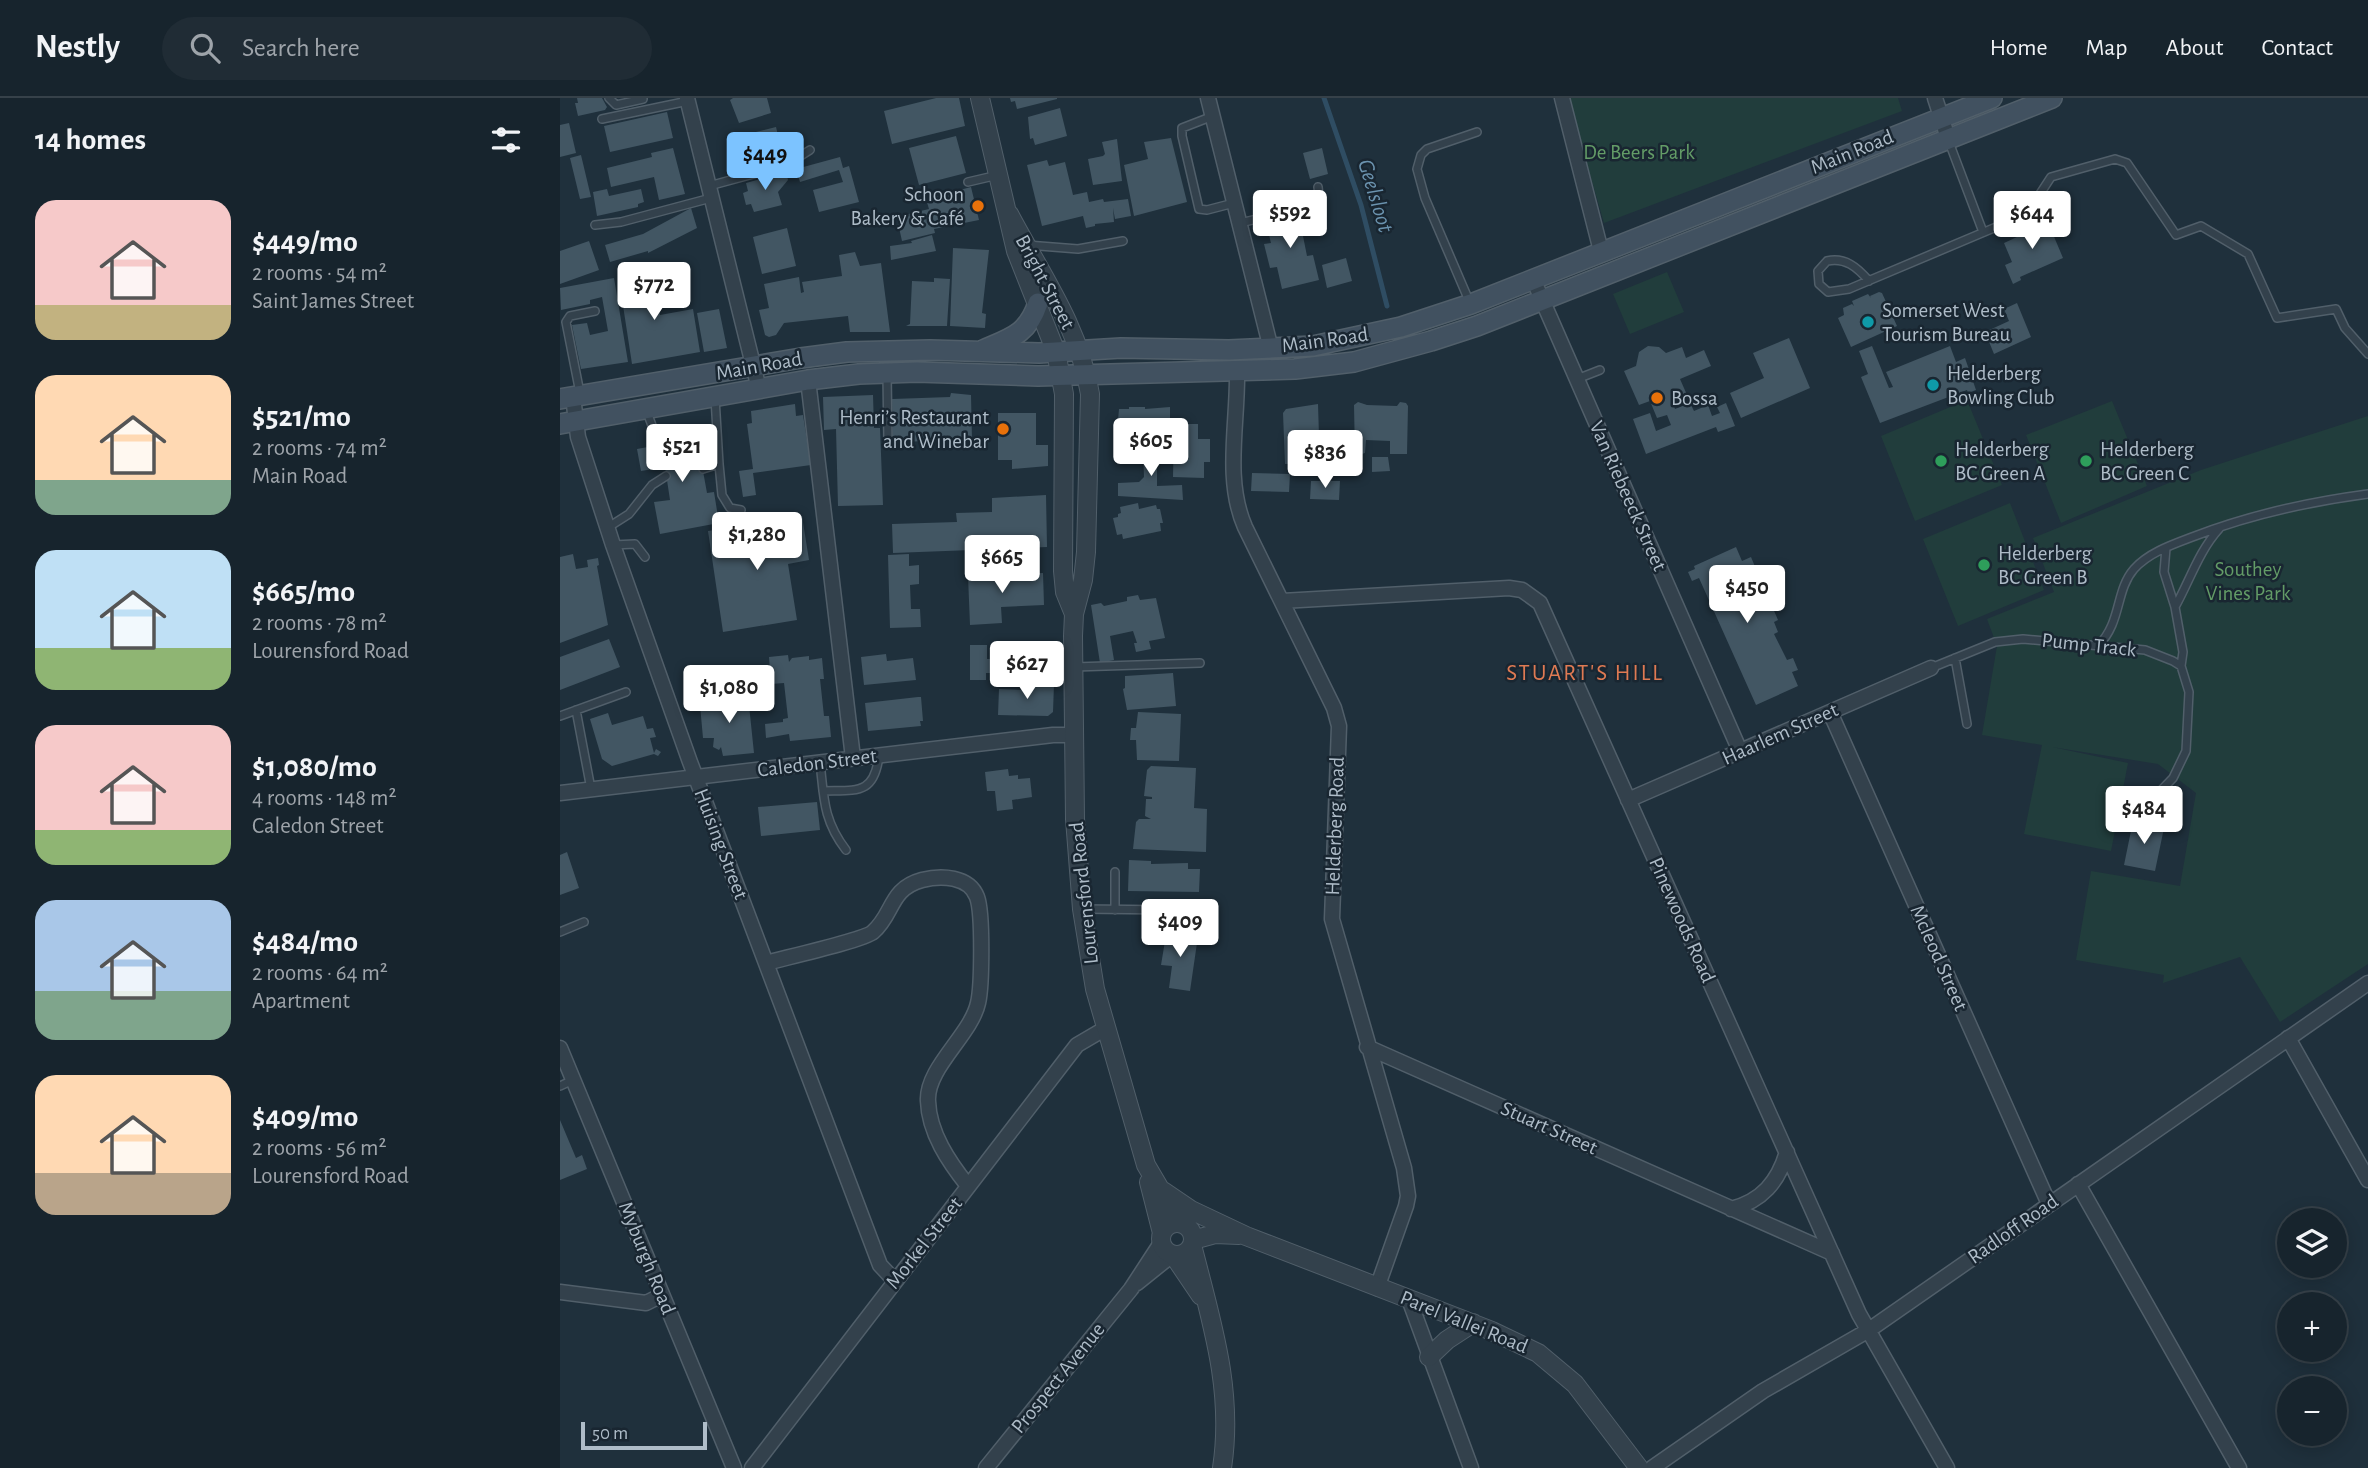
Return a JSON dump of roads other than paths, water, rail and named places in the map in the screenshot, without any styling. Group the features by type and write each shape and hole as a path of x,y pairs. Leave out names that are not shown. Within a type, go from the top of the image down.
{"main road":[{"name":"Main Road","path":"571,397 847,352 1271,349 1350,340 1471,304 1992,98"},
{"name":"Main Road","path":"568,422 808,380 887,373 1061,375 1237,372 1354,362 1432,341 1543,300 2052,98"},
{"path":"976,353 1016,335 1027,327 1038,303"}],"street":[{"name":"Bright Street","path":"980,98 1016,251 1038,303 1061,375"},
{"path":"1208,98 1271,349"},
{"path":"1562,98 1601,251"},
{"path":"1936,98 1948,138"},
{"path":"687,99 759,389"},
{"name":"Bright Street","path":"1009,214 1056,295 1087,374"},
{"name":"Van Riebeeck Street","path":"1533,279 1740,751"},
{"name":"Helderberg Road","path":"1237,372 1234,471 1236,502 1338,718 1332,919 1404,1168 1408,1196 1377,1288"},
{"name":"Lourensford Road","path":"1087,374 1090,394 1086,552 1083,580 1074,614 1073,667 1076,832 1082,909 1093,976 1146,1165 1153,1208 1167,1247 1205,1302"},
{"name":"Lourensford Road","path":"1061,375 1064,394 1063,571 1065,592 1074,614"},
{"path":"808,380 853,758"},
{"name":"Huising Street","path":"571,397 568,422 696,777 880,1265 895,1281"},
{"name":"Pinewoods Road","path":"1282,601 1509,588 1529,593 1540,603 1832,1253 1869,1330 1947,1468"},
{"name":"Haarlem Street","path":"1628,800 1931,668"},
{"name":"Mcleod Street","path":"1830,712 2049,1204"},
{"name":"Caledon Street","path":"560,793 1053,735 1073,735"},
{"path":"766,963 872,934 886,916 898,892 920,880 945,876 965,883 977,897 982,959 978,1005 932,1080 927,1100 946,1157 968,1186"},
{"name":"Radloff Road","path":"1653,1468 1763,1391 1869,1330 2368,983"},
{"name":"Morkel Street","path":"752,1468 1077,1045 1106,1028"},
{"path":"2288,1038 2368,1180"},
{"name":"Stuart Street","path":"1367,1047 1832,1253"},
{"name":"Myburgh Road","path":"560,1048 567,1083 662,1295 734,1468"},
{"path":"1731,1209 1751,1202 1767,1190 1780,1173 1787,1152"},
{"name":"Lourensford Road","path":"1146,1165 1187,1234 1216,1334 1227,1410 1222,1468"},
{"name":"Parel Vallei Road","path":"1156,1184 1172,1199 1246,1236 1522,1343 1559,1368 1611,1428 1639,1468"},
{"path":"2078,1184 2239,1468"},
{"path":"1187,1234 1216,1221"},
{"path":"1169,1225 1187,1234 1185,1253 1167,1247 1169,1225"},
{"name":"Parel Vallei Road","path":"1187,1234 1246,1236"},
{"name":"Prospect Avenue","path":"986,1468 1167,1247"},
{"path":"560,1292 646,1303 662,1295"},
{"path":"1409,1299 1471,1468"},
{"path":"1429,1357 1453,1335 1473,1323"}],"lane":[{"path":"609,98 616,105 643,99"},
{"path":"601,120 687,99"},
{"path":"1213,116 1182,128 1199,209 1207,210 1235,203"},
{"path":"1471,304 1425,198 1417,169 1421,155 1427,149 1477,132"},
{"path":"1948,138 1983,232"},
{"path":"595,225 621,222 786,166 810,150"},
{"path":"1869,281 1853,266 1839,260 1827,261 1818,271 1819,284 1828,292 1840,292 1869,281 2027,214 2051,177 2115,159 2127,163 2176,235 2201,226 2248,254 2277,318 2336,309 2345,328 2368,354"},
{"path":"968,182 999,175"},
{"path":"1240,223 1320,204 1318,187"},
{"path":"1026,245 1078,249 1123,241"},
{"path":"571,397 566,322 570,316 596,311"},
{"path":"1577,379 1600,370"},
{"path":"887,373 888,443"},
{"path":"715,397 724,502 730,508 741,510"},
{"path":"646,409 660,445"},
{"path":"703,469 719,464"},
{"path":"607,528 629,514 652,485 666,476"},
{"path":"2098,646 2110,634 2124,588 2133,571 2148,557 2222,526 2264,512 2368,494"},
{"path":"2175,607 2204,546 2222,526"},
{"path":"613,545 635,544 645,557"},
{"path":"2148,804 2174,778 2186,751 2189,692 2181,666 2183,652 2175,607 2164,572 2166,548"},
{"name":"Pump Track","path":"1931,668 1995,642 2023,639 2145,650 2181,666"},
{"path":"1955,658 1967,724"},
{"path":"1073,667 1200,663"},
{"path":"560,716 626,692"},
{"path":"576,710 591,789"},
{"path":"823,791 868,786 877,774 879,755"},
{"path":"820,762 825,814 834,835 846,850"},
{"path":"1115,872 1115,910"},
{"path":"1082,909 1175,910"},
{"path":"560,933 584,922"}],"waterway":[{"name":"Geelsloot","path":"1324,98 1361,205 1387,306"}],"place":[{"name":"Schoon Bakery & Café","path":"978,206"},
{"name":"Somerset West Tourism Bureau","path":"1868,322"},
{"name":"Helderberg Bowling Club","path":"1933,385"},
{"name":"Bossa","path":"1657,398"},
{"name":"Henri’s Restaurant and Winebar","path":"1003,429"},
{"name":"Helderberg BC Green A","path":"1941,461"},
{"name":"Helderberg BC Green C","path":"2086,461"},
{"name":"Helderberg BC Green B","path":"1984,565"}],"district":[{"name":"STUART'S HILL","path":"1585,673"}],"park label":[{"name":"De Beers Park","path":"1639,152"},
{"name":"Southey Vines Park","path":"2248,581"}]}
